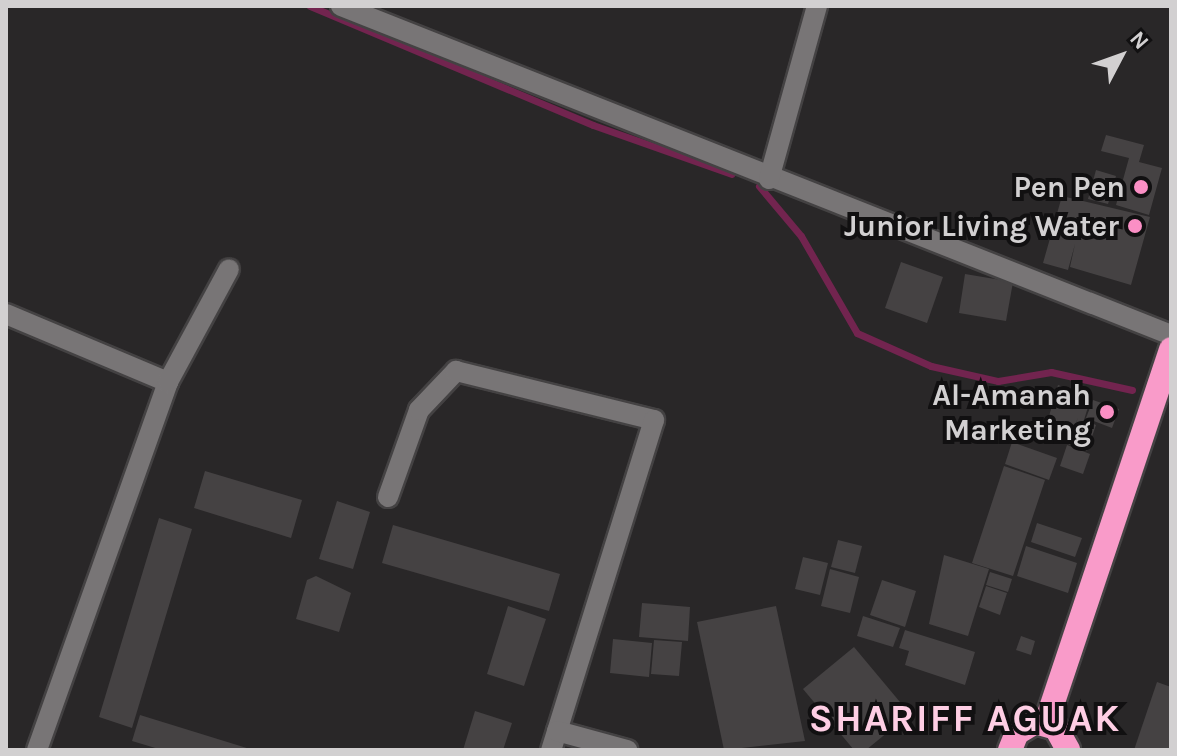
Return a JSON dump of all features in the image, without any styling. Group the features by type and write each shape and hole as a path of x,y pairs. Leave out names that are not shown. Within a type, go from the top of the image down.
{"highway":[{"path":"1046,723 1171,349"},
{"path":"1010,750 1020,729 1046,723 1061,732 1068,750"}],"street":[{"path":"341,6 769,179 1171,335"},
{"path":"769,179 817,6"},
{"path":"37,750 168,382 229,269"},
{"path":"6,314 168,382"},
{"path":"388,497 419,410 456,371 654,420 554,740 627,750"}],"building":[{"path":"1106,135 1144,145 1139,162 1162,168 1149,215 1116,205 1129,158 1101,151"},
{"path":"1096,170 1116,176 1108,204 1088,199"},
{"path":"1062,196 1150,217 1131,285 1070,267 1075,244 1068,270 1043,263"},
{"path":"901,262 943,277 927,323 885,308"},
{"path":"965,274 1013,282 1006,321 959,313"},
{"path":"1058,385 1091,397 1084,420 1096,425 1087,451 1068,444 1078,418 1069,438 1045,430"},
{"path":"1093,400 1119,409 1112,428 1086,418"},
{"path":"1012,442 1057,458 1049,480 1005,464"},
{"path":"1067,445 1090,454 1083,474 1060,466"},
{"path":"1004,466 1045,480 1013,576 972,563"},
{"path":"205,471 302,500 291,538 194,508"},
{"path":"337,501 370,512 353,569 319,559"},
{"path":"159,518 192,529 132,728 99,717"},
{"path":"1037,523 1082,538 1075,557 1031,542"},
{"path":"393,525 560,574 549,611 382,563"},
{"path":"838,540 862,546 855,573 831,567"},
{"path":"1026,546 1077,563 1068,593 1017,576"},
{"path":"944,555 989,569 968,636 929,624"},
{"path":"803,557 828,563 820,595 795,589"},
{"path":"830,569 859,577 850,613 821,606"},
{"path":"990,572 1012,579 1008,592 986,585"},
{"path":"316,576 351,593 339,632 296,619 307,580"},
{"path":"882,580 916,591 905,627 870,615"},
{"path":"986,586 1007,593 1000,615 979,607"},
{"path":"642,603 690,607 688,641 639,637"},
{"path":"508,606 546,619 524,686 487,674"},
{"path":"776,606 805,741 724,750 697,622"},
{"path":"863,616 900,628 893,647 857,636"},
{"path":"905,630 975,652 965,685 905,665 909,651 899,648"},
{"path":"1021,636 1035,641 1031,655 1016,650"},
{"path":"613,639 652,643 649,677 610,673"},
{"path":"654,640 682,642 679,676 651,674"},
{"path":"854,647 910,714 866,750 854,750 803,689"},
{"path":"1157,682 1171,687 1171,750 1134,750"},
{"path":"475,711 512,723 503,750 463,750"},
{"path":"140,715 250,750 162,750 132,741"}],"waterway":[{"path":"310,6 593,125 732,174"},
{"path":"759,186 801,236 857,333 931,366 998,381 1051,372 1132,390"}],"place":[{"name":"Pen Pen","path":"1141,187"},
{"name":"Junior Living Water","path":"1135,226"},
{"name":"Al-Amanah Marketing","path":"1107,412"}],"district":[{"name":"SHARIFF AGUAK","path":"965,719"}]}
